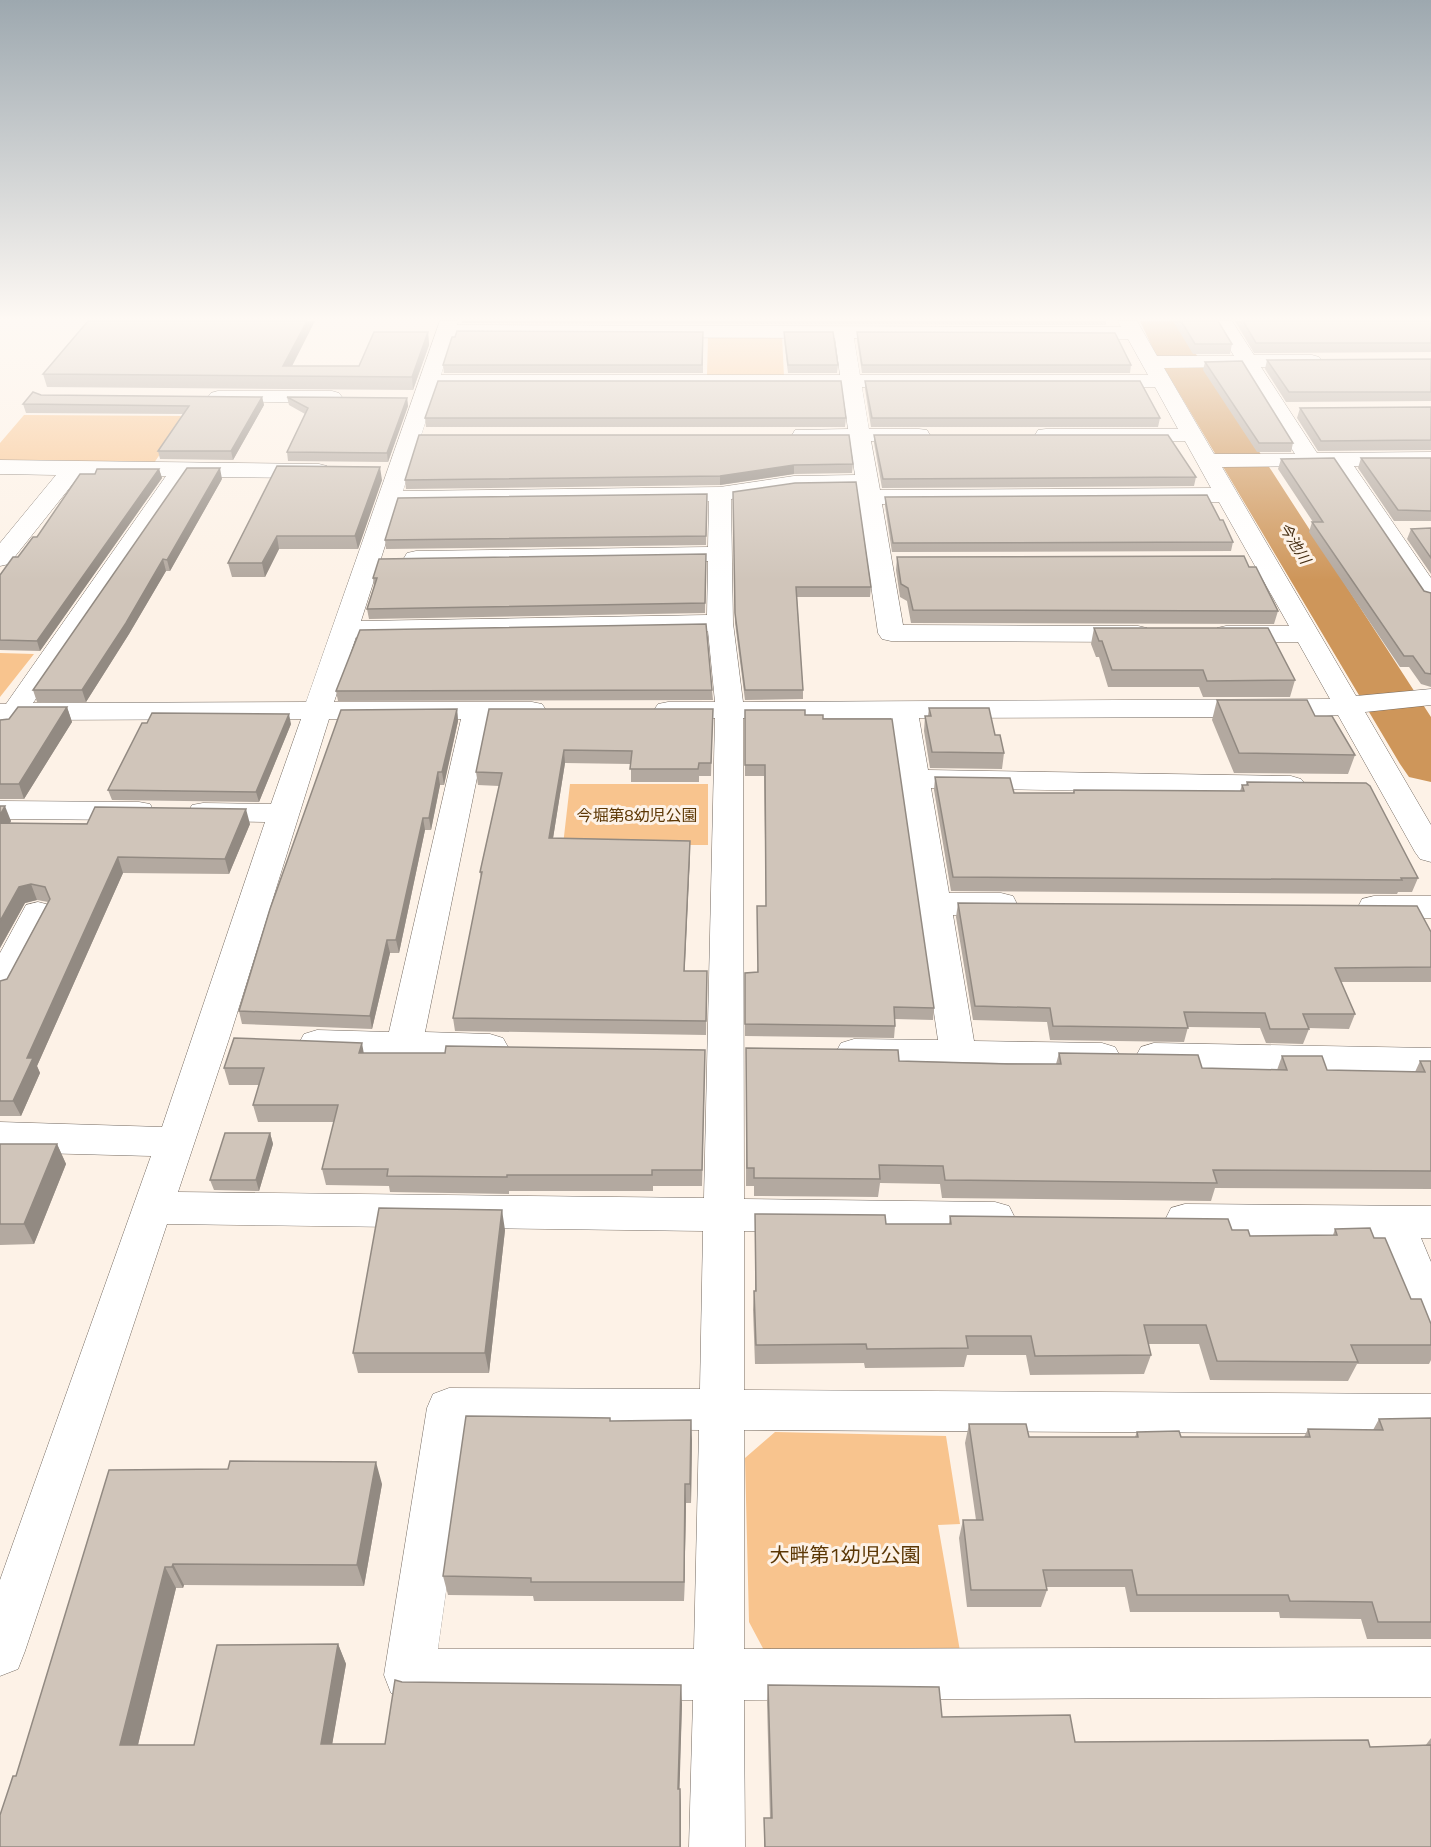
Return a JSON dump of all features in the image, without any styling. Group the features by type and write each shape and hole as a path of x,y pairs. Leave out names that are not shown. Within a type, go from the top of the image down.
{"street":[{"path":"0,1651 175,1142 245,1040 283,813 369,559 388,480 423,435 420,407"},
{"path":"855,407 868,489 891,561 891,633 1159,634"},
{"path":"1178,407 1191,435 1305,634 1356,704 1380,786 1431,852"},
{"path":"1276,407 1310,460"},
{"path":"1278,410 1302,410"},
{"path":"788,435 943,435"},
{"path":"1027,435 1191,435"},
{"path":"1206,461 1431,459"},
{"path":"1339,460 1398,530 1431,596"},
{"path":"0,467 181,471 340,471"},
{"path":"0,558 73,469"},
{"path":"5,719 181,471"},
{"path":"388,480 720,494 794,483 868,489 1225,495"},
{"path":"717,1847 729,710 720,623 720,494"},
{"path":"369,559 720,554"},
{"path":"1233,560 1263,560"},
{"path":"345,629 720,623"},
{"path":"1206,634 1305,634"},
{"path":"645,710 1314,709 1420,698"},
{"path":"5,719 319,711 561,710"},
{"path":"904,710 958,1053"},
{"path":"404,1046 477,711"},
{"path":"915,779 1320,785"},
{"path":"0,810 283,813"},
{"path":"934,904 1029,905"},
{"path":"1348,906 1431,907"},
{"path":"0,985 38,913"},
{"path":"245,1040 404,1046 523,1047"},
{"path":"818,1052 1431,1060"},
{"path":"0,1137 175,1142"},
{"path":"151,1208 1035,1218"},
{"path":"1155,1219 1412,1222 1431,1312"},
{"path":"1431,1414 449,1408 409,1675 1431,1672"}],"green space":[{"path":"24,415 186,416 154,463 0,460 0,443"},
{"path":"0,653 34,654 0,697"},
{"name":"今堀第8幼児公園","path":"570,784 708,784 708,845 563,845"},
{"name":"大畔第1幼児公園","path":"775,1432 946,1436 960,1524 938,1525 960,1651 766,1654 749,1622 745,1458"}],"building":[{"path":"188,407 256,407 231,451 158,451"},
{"path":"404,407 387,453 287,452 308,408"},
{"path":"429,407 845,407 846,418 425,418"},
{"path":"870,407 1154,407 1160,418 872,418"},
{"path":"1235,407 1271,407 1293,443 1259,443"},
{"path":"1431,407 1431,440 1321,441 1300,408"},
{"path":"419,435 849,435 853,464 794,465 720,476 405,480"},
{"path":"874,435 1168,435 1196,477 883,479"},
{"path":"1334,458 1424,591 1431,593 1431,674 1425,673 1413,656 1404,656 1312,522 1323,522 1281,459"},
{"path":"1361,458 1431,458 1431,511 1398,510"},
{"path":"277,466 380,467 355,536 277,536 262,563 228,563"},
{"path":"187,468 220,468 167,560 163,559 126,623 82,690 33,690"},
{"path":"97,469 159,469 37,641 0,640 0,575 13,557 18,557 33,537 37,537 80,474 95,474"},
{"path":"856,482 871,587 796,587 803,690 745,690 735,613 733,492 795,483"},
{"path":"707,494 706,536 385,540 398,498"},
{"path":"1207,495 1220,520 1223,520 1233,542 893,543 885,497"},
{"path":"1431,528 1431,558 1411,529"},
{"path":"706,554 705,603 367,609 377,578 373,578 379,559"},
{"path":"1244,556 1249,567 1256,567 1278,611 913,610 908,588 901,584 897,557"},
{"path":"706,624 712,690 336,691 360,630"},
{"path":"1094,628 1268,628 1295,680 1207,681 1203,670 1112,670 1102,641 1099,641"},
{"path":"1217,700 1307,700 1315,716 1332,716 1355,755 1239,753"},
{"path":"18,707 67,707 19,784 0,784 0,720 9,719"},
{"path":"929,708 989,708 995,735 1000,735 1004,753 932,752 925,716 931,716"},
{"path":"457,709 442,772 438,772 429,818 423,818 396,940 387,940 370,1016 239,1011 270,909 341,710"},
{"path":"489,709 713,709 711,763 699,763 698,769 630,769 632,751 564,750 549,838 690,841 684,971 707,971 706,1021 453,1018 482,872 480,872 502,773 476,772"},
{"path":"745,710 805,710 805,715 823,715 823,719 892,719 934,1008 894,1007 895,1026 745,1024 745,973 758,972 757,906 766,906 765,765 745,765"},
{"path":"152,713 289,714 256,792 108,790 142,723 147,723"},
{"path":"935,777 1010,778 1014,793 1074,793 1074,790 1244,791 1242,785 1248,785 1247,782 1366,783 1370,786 1418,878 1401,878 1402,880 953,877"},
{"path":"95,807 246,809 225,859 118,857 27,1058 33,1058 13,1101 0,1101 0,981 7,979 50,899 45,887 31,884 19,887 0,921 0,823 87,824"},
{"path":"958,903 1417,906 1431,932 1431,967 1335,968 1355,1014 1303,1014 1309,1029 1270,1029 1265,1013 1184,1012 1188,1028 1053,1026 1050,1008 975,1006"},
{"path":"234,1038 362,1043 359,1053 445,1053 446,1046 705,1050 702,1170 652,1170 652,1175 507,1175 507,1177 387,1176 388,1169 322,1169 338,1105 253,1105 264,1068 224,1068"},
{"path":"746,1048 898,1050 899,1061 1008,1064 1061,1064 1059,1053 1198,1055 1202,1068 1287,1070 1282,1056 1322,1056 1327,1070 1425,1072 1420,1061 1431,1061 1431,1171 1213,1170 1217,1183 945,1180 943,1166 879,1165 880,1179 754,1178 754,1168 747,1168"},
{"path":"225,1133 270,1133 256,1180 210,1180"},
{"path":"0,1144 57,1144 24,1224 0,1224"},
{"path":"379,1208 502,1210 485,1353 353,1353"},
{"path":"755,1214 885,1215 886,1224 951,1224 950,1216 1228,1219 1232,1230 1248,1230 1250,1236 1337,1235 1335,1229 1370,1228 1374,1238 1385,1238 1411,1299 1421,1299 1431,1324 1431,1345 1351,1345 1358,1362 1217,1361 1206,1325 1144,1325 1151,1355 1035,1356 1031,1336 966,1336 968,1348 867,1349 866,1344 756,1345"},
{"path":"466,1416 610,1418 610,1421 691,1420 690,1484 685,1484 684,1582 531,1582 531,1578 443,1576"},
{"path":"1431,1418 1431,1622 1378,1622 1372,1602 1290,1601 1288,1595 1137,1595 1132,1570 1043,1570 1047,1590 971,1590 963,1520 983,1520 969,1424 1026,1424 1029,1437 1138,1437 1137,1432 1179,1431 1181,1437 1310,1437 1308,1429 1383,1430 1379,1419"},
{"path":"230,1461 376,1462 357,1565 173,1564 172,1567 165,1567 120,1745 194,1745 217,1645 338,1644 321,1744 385,1744 395,1680 402,1682 681,1685 678,1789 680,1789 680,1847 0,1847 0,1815 13,1776 16,1776 109,1470 228,1469"},
{"path":"768,1685 939,1687 942,1717 1070,1715 1075,1742 1368,1740 1370,1747 1431,1745 1431,1847 765,1847 764,1818 772,1818"}],"waterway":[{"name":"今池川","path":"1209,407 1431,764"}]}
